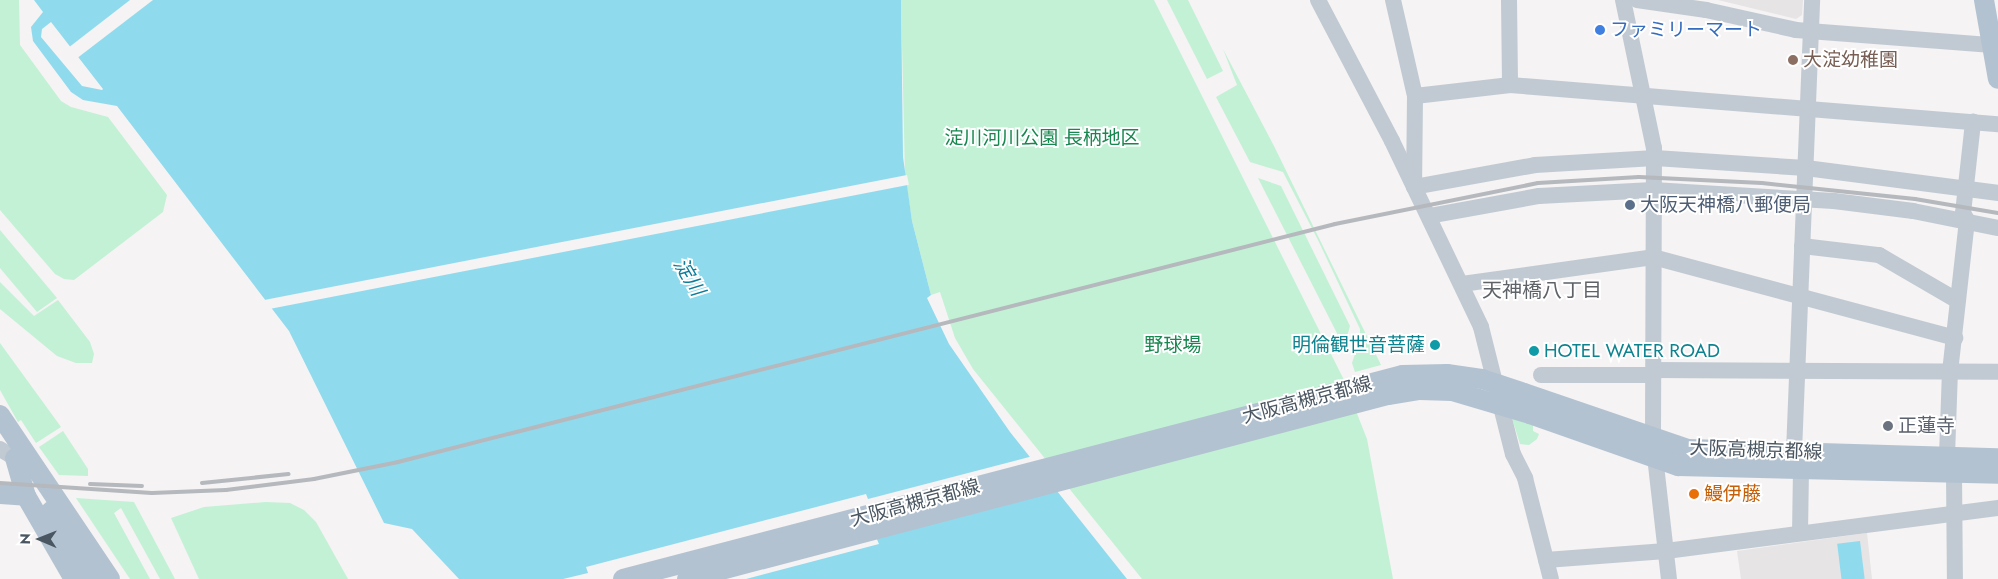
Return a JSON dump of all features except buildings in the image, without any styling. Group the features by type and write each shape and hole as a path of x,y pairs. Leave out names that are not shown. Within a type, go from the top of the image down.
{"main road":[{"path":"1984,0 1998,79"},
{"name":"大阪高槻京都線","path":"623,579 1413,382 1450,382 1482,379 1653,439 1705,451 1797,461"},
{"name":"大阪高槻京都線","path":"687,579 1388,395 1413,382"},
{"name":"大阪高槻京都線","path":"1450,382 1530,414 1654,459 1685,467 1797,461 1950,465 1998,474"},
{"path":"0,415 6,448 26,496 74,579"},
{"path":"6,448 30,475 92,579"},
{"path":"6,448 110,579"},
{"name":"大阪高槻京都線","path":"1950,465 1998,458"},
{"path":"0,494 26,496"}],"street":[{"path":"1319,0 1429,216 1481,327 1514,454 1525,478 1551,579"},
{"path":"1393,0 1415,96 1414,187"},
{"path":"1508,0 1510,85"},
{"path":"1623,0 1654,162 1653,439 1669,579"},
{"path":"1637,0 1706,10 1808,31 1992,45"},
{"path":"1800,534 1797,461 1797,371 1806,168 1808,31 1812,0"},
{"path":"1415,96 1510,85 1998,124"},
{"path":"1955,579 1954,514 1950,465 1950,372 1967,220 1963,213 1973,122"},
{"path":"1414,187 1535,165 1654,162 1806,168 1966,187 1998,193"},
{"path":"1429,216 1546,195 1653,186 1804,199 1967,220 1998,228"},
{"path":"1802,246 1879,255 1958,301"},
{"path":"1462,284 1653,257 1799,298 1955,338"},
{"path":"1541,375 1797,371 1998,372"},
{"path":"0,401 6,448"},
{"path":"1546,560 1666,552 1998,508"}],"shaded area":[{"path":"1718,0 1803,0 1802,15 1796,19"},
{"path":"1867,533 1872,579 1741,579 1737,551"}],"green space":[{"path":"0,0 19,0 20,45 61,101 71,107 108,117 167,195 163,212 74,280 64,279 55,274 0,210"},
{"path":"901,0 1154,0 1343,378 1367,439 1393,579 1142,579 973,369 955,338 940,292 931,295 912,221 905,175"},
{"path":"1167,0 1188,0 1223,71 1207,79"},
{"path":"1223,49 1274,146 1381,365 1355,372 1352,363 1360,339 1360,329 1318,240 1283,172 1250,162 1216,97 1237,85"},
{"path":"1258,178 1281,186 1350,326 1344,347"},
{"path":"0,230 57,298 37,312 0,268"},
{"path":"0,282 34,316 58,300 90,342 94,354 92,363 76,363 57,356 0,309"},
{"path":"0,343 61,427 36,443 21,420 18,422 0,390"},
{"path":"1512,418 1533,425 1533,431 1539,434 1537,439 1529,445 1520,444"},
{"path":"63,431 88,469 88,476 59,475 39,447"},
{"path":"76,498 134,502 175,579 160,579 121,508 114,513 150,579 130,579"},
{"path":"266,502 290,503 304,510 316,522 348,579 199,579 171,518 204,507"}],"water":[{"name":"淀川","path":"34,0 901,0 903,157 912,221 931,295 927,298 949,344 1010,432 1127,579 459,579 412,529 384,523 289,331 117,106 83,100 71,92 33,41 31,27 43,12","holes":["51,22 103,89 82,86 41,37 42,29"]},
{"path":"1860,541 1865,579 1841,579 1837,544"}],"pier":[{"path":"130,0 153,0 76,59 68,48"},
{"path":"907,175 909,185 250,313 248,303"},
{"path":"1033,456 1059,489 876,537 879,544 746,579 563,579 588,573 586,567 866,494 868,499"}],"railway":[{"path":"0,483 152,493 226,490 314,479 398,462 1335,224 1538,183 1639,177 1762,183 1915,199 1998,213"},
{"path":"202,483 289,474"},
{"path":"90,484 142,486"}],"place":[{"name":"ファミリーマート","path":"1600,30"},
{"name":"大淀幼稚園","path":"1793,60"},
{"name":"大阪天神橋八郵便局","path":"1630,205"},
{"name":"明倫観世音菩薩","path":"1435,345"},
{"name":"HOTEL WATER ROAD","path":"1534,351"},
{"name":"正蓮寺","path":"1888,426"},
{"name":"鰻伊藤","path":"1694,494"}],"district":[{"name":"天神橋八丁目","path":"1542,290"}],"park label":[{"name":"淀川河川公園 長柄地区","path":"1042,138"},
{"name":"野球場","path":"1173,345"}]}
